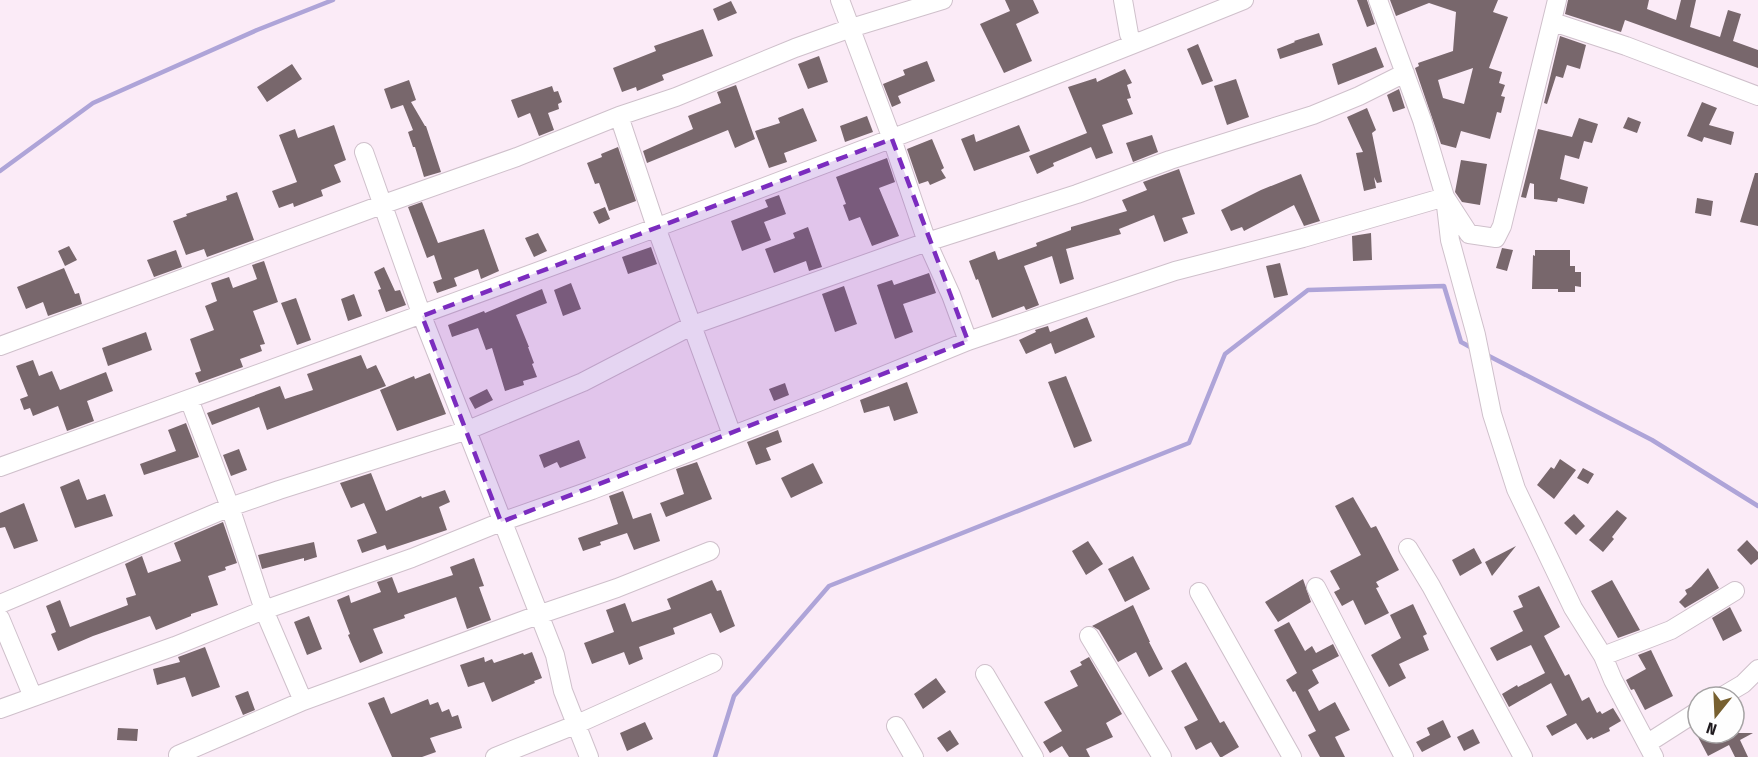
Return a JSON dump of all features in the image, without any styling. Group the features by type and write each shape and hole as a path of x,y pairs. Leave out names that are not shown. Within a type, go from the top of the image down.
{"street":[{"path":"840,0 892,139 927,242 951,295 968,341"},
{"path":"0,346 518,157 619,116 676,97 795,48 943,0"},
{"path":"1123,0 1129,34 1134,44"},
{"path":"0,467 422,316 892,139 1244,0"},
{"path":"1378,0 1422,120 1445,197 1450,240 1476,335 1492,414 1516,489 1573,608 1603,656 1613,680 1651,750 1686,721"},
{"path":"1445,197 1469,234 1496,238 1502,226 1557,0"},
{"path":"1552,22 1626,46 1758,96"},
{"path":"0,604 230,507 468,429 584,382 693,325 927,242 1077,194 1170,160 1313,115 1359,96 1405,73"},
{"path":"619,116 656,227 732,435"},
{"path":"364,152 422,316 555,656 562,691 589,757"},
{"path":"0,709 176,646 264,610 412,558 501,522 592,490 968,341 1175,271 1303,238 1445,197"},
{"path":"189,399 230,507 264,610 303,701"},
{"path":"1408,548 1431,586 1523,757"},
{"path":"178,755 303,701 617,588 710,551"},
{"path":"1316,587 1404,757"},
{"path":"1603,656 1671,630 1735,591"},
{"path":"1198,592 1292,757"},
{"path":"0,618 33,697"},
{"path":"1089,636 1162,757"},
{"path":"495,757 575,725 713,663"},
{"path":"1741,685 1758,669"},
{"path":"985,674 1034,757"},
{"path":"896,726 914,757"}],"highlighted area":[{"path":"892,139 968,341 501,522 422,316"}],"building":[{"path":"1005,0 1033,0 1039,13 1016,24 1032,61 1004,73 980,24 1010,11"},
{"path":"1357,0 1367,0 1375,24 1367,27"},
{"path":"1390,0 1498,0 1493,12 1508,17 1489,68 1502,72 1499,83 1505,85 1501,96 1505,97 1501,113 1497,112 1490,139 1461,131 1456,148 1441,144 1415,68 1419,66 1418,63 1453,51 1456,12 1429,3 1396,16","holes":["1473,68 1464,104 1443,98 1438,80"]},
{"path":"1568,0 1649,0 1647,9 1676,20 1681,0 1696,0 1690,27 1720,37 1728,10 1741,14 1733,41 1758,50 1758,68 1625,20 1621,32 1565,14"},
{"path":"731,1 737,13 718,21 713,9"},
{"path":"703,29 713,56 662,75 664,80 637,91 636,87 622,92 613,68 656,51 654,46"},
{"path":"1319,33 1323,45 1280,59 1277,49"},
{"path":"1560,36 1586,45 1580,69 1567,65 1563,78 1556,76 1547,104 1544,103"},
{"path":"1198,44 1213,81 1202,85 1187,49"},
{"path":"1376,47 1384,67 1338,85 1332,64"},
{"path":"819,56 828,82 808,89 798,64"},
{"path":"927,61 935,81 898,96 901,103 892,107 883,84 905,75 903,70"},
{"path":"292,64 302,79 267,102 257,87"},
{"path":"1125,69 1132,83 1127,85 1131,98 1127,99 1133,114 1102,125 1113,153 1096,159 1091,147 1053,163 1054,166 1037,174 1029,156 1087,133 1068,87 1096,78 1097,82"},
{"path":"1236,79 1249,117 1227,125 1214,86"},
{"path":"409,80 416,100 411,102 426,126 441,172 424,177 408,132 413,130 403,105 391,109 384,89"},
{"path":"736,85 755,139 735,148 728,130 647,163 643,151 693,129 688,116 721,103 717,92"},
{"path":"552,86 554,92 558,91 562,102 558,104 559,109 548,113 554,130 539,136 530,113 518,118 511,100"},
{"path":"1399,89 1405,108 1393,112 1387,95"},
{"path":"1702,102 1717,108 1709,125 1734,132 1731,145 1704,137 1702,142 1687,136"},
{"path":"803,108 817,141 784,153 787,162 769,168 755,131 780,123 778,118"},
{"path":"1367,108 1376,130 1372,133 1382,182 1377,183 1374,177 1376,188 1364,191 1356,153 1363,152 1347,117"},
{"path":"867,116 873,132 845,142 840,126"},
{"path":"1628,117 1641,122 1637,133 1623,128"},
{"path":"1579,118 1598,124 1592,143 1584,141 1579,159 1565,155 1560,179 1588,187 1584,204 1558,198 1557,202 1534,199 1534,184 1530,183 1526,198 1521,197 1538,129 1572,137"},
{"path":"334,125 346,160 334,165 341,182 321,190 323,196 294,207 293,203 279,208 272,191 297,182 279,135 295,129 298,138"},
{"path":"1019,125 1030,151 974,171 961,139 974,134 976,142"},
{"path":"1152,135 1158,152 1133,162 1126,143"},
{"path":"932,139 944,168 941,170 946,178 930,185 928,181 919,184 907,149"},
{"path":"618,147 636,201 609,211 599,183 595,184 587,163"},
{"path":"887,158 895,182 879,188 899,236 872,246 860,217 849,221 843,205 846,204 836,177"},
{"path":"1461,160 1487,164 1480,205 1462,202 1455,192"},
{"path":"1179,169 1195,214 1182,218 1188,233 1164,242 1154,215 1119,229 1121,234 1066,249 1074,279 1060,284 1052,256 1024,266 1039,305 1026,310 1024,306 992,318 969,261 995,251 998,260 1037,246 1036,243 1071,230 1071,227 1127,211 1122,200 1147,190 1143,182"},
{"path":"1755,173 1758,173 1758,226 1740,222"},
{"path":"1301,174 1320,221 1304,226 1294,205 1244,231 1242,227 1231,231 1221,210 1261,190"},
{"path":"237,192 254,240 207,257 204,249 186,255 173,221 187,216 186,214 227,200 226,196"},
{"path":"779,195 786,214 764,222 771,240 742,251 731,221 768,207 765,200"},
{"path":"1697,198 1713,201 1711,216 1695,213"},
{"path":"422,202 438,243 484,229 499,271 481,279 478,269 454,278 457,286 437,293 433,282 442,279 434,255 427,258 408,207"},
{"path":"605,207 610,219 599,224 593,212"},
{"path":"808,227 822,267 809,271 806,261 774,273 765,249 795,238 793,233"},
{"path":"538,233 547,251 534,257 525,238"},
{"path":"1371,233 1372,260 1353,261 1352,236"},
{"path":"69,246 77,260 65,266 58,251"},
{"path":"651,247 657,264 628,274 622,257"},
{"path":"1502,248 1513,250 1507,271 1496,268"},
{"path":"176,250 182,267 154,277 147,260"},
{"path":"1535,250 1570,250 1570,266 1575,266 1575,272 1581,272 1581,287 1575,286 1575,292 1558,292 1558,289 1532,289"},
{"path":"264,261 278,302 253,311 265,344 260,345 262,351 240,359 243,367 199,383 195,373 201,371 190,339 214,330 205,306 217,301 211,283 229,277 233,288 257,279 252,265"},
{"path":"1280,263 1288,295 1274,298 1266,266"},
{"path":"384,267 395,291 400,290 406,305 386,312 378,290 381,289 374,272"},
{"path":"64,268 75,294 79,293 82,304 48,316 43,302 26,309 17,287"},
{"path":"929,273 936,293 903,304 913,332 895,339 877,285 892,280 894,285"},
{"path":"571,283 581,309 563,316 554,290"},
{"path":"844,286 857,324 835,332 822,294"},
{"path":"542,289 547,303 516,315 529,347 537,377 523,381 524,385 505,391 492,348 486,350 478,328 452,337 448,325 484,311 485,313"},
{"path":"354,294 362,316 348,321 341,299"},
{"path":"296,298 311,340 297,345 281,303"},
{"path":"1087,317 1095,337 1055,354 1051,343 1026,354 1019,340 1036,332 1035,330 1048,326 1050,332"},
{"path":"146,332 152,350 108,366 102,348"},
{"path":"361,355 367,369 376,365 386,386 267,430 259,407 212,425 207,413 280,386 285,399 313,390 307,374"},
{"path":"33,360 39,376 52,371 60,390 106,372 113,391 87,401 94,421 67,431 58,406 33,416 30,408 24,410 20,399 28,396 16,366"},
{"path":"430,373 446,414 397,431 380,390 414,376 415,379"},
{"path":"1066,376 1092,441 1074,448 1048,382"},
{"path":"907,382 918,413 894,421 889,406 864,413 860,400"},
{"path":"785,383 789,395 774,401 769,389"},
{"path":"487,389 493,400 475,409 469,398"},
{"path":"186,423 199,457 144,475 140,464 176,451 168,430"},
{"path":"778,430 782,442 766,448 771,460 756,465 747,442"},
{"path":"579,440 586,458 560,468 557,462 544,468 539,455"},
{"path":"239,449 247,470 231,476 223,455"},
{"path":"1560,459 1576,470 1554,499 1537,485 1551,467 1554,469"},
{"path":"697,462 712,499 666,517 660,503 684,494 676,469"},
{"path":"813,463 823,483 791,498 781,478"},
{"path":"1583,468 1594,474 1588,484 1577,478"},
{"path":"371,473 386,511 421,496 422,498 445,490 450,502 439,507 447,530 387,550 385,545 362,553 357,540 377,533 364,503 351,508 340,483"},
{"path":"79,479 87,500 105,494 113,516 75,528 60,487"},
{"path":"623,491 633,519 651,513 660,541 634,550 627,533 600,542 601,545 583,551 578,538 618,524 609,496"},
{"path":"1353,497 1371,528 1376,526 1399,570 1376,582 1379,587 1376,588 1389,613 1365,625 1353,600 1342,606 1334,592 1340,589 1330,571 1361,555 1335,506"},
{"path":"24,503 38,541 14,549 5,527 0,528 0,513"},
{"path":"1617,510 1627,518 1603,552 1589,540"},
{"path":"1574,514 1585,526 1576,535 1564,523"},
{"path":"223,522 237,563 225,567 226,570 208,576 218,605 156,630 150,616 58,651 51,634 56,632 46,606 60,600 70,627 128,605 126,598 136,595 125,564 142,556 148,573 181,561 174,543"},
{"path":"1747,540 1758,552 1758,559 1751,565 1737,550"},
{"path":"1088,541 1103,564 1086,575 1072,551"},
{"path":"314,542 317,557 262,569 258,555"},
{"path":"1516,546 1492,576 1485,562"},
{"path":"1474,548 1482,563 1460,576 1452,560"},
{"path":"1133,556 1150,589 1125,602 1108,569"},
{"path":"474,558 484,586 479,587 491,620 467,629 456,597 404,615 405,618 373,629 383,653 360,663 337,600 349,595 351,603 381,592 377,582 392,577 398,593 453,575 450,567"},
{"path":"1708,568 1719,588 1685,608 1679,602 1687,594 1685,590 1691,587"},
{"path":"1303,579 1311,602 1278,622 1265,602"},
{"path":"712,580 717,591 721,590 735,626 720,633 711,613 673,628 675,634 639,647 643,659 629,665 624,652 592,664 584,643 614,632 606,610 625,603 632,622 671,609 667,599"},
{"path":"1612,580 1640,630 1618,638 1591,591"},
{"path":"1539,586 1560,627 1544,636 1565,676 1569,674 1582,701 1589,697 1597,713 1600,711 1602,714 1613,708 1621,721 1609,728 1610,731 1593,739 1592,737 1587,740 1576,723 1552,736 1546,726 1567,715 1551,683 1509,707 1502,694 1545,673 1531,645 1497,661 1490,648 1523,631 1513,611 1523,607 1518,596"},
{"path":"1413,604 1427,634 1423,636 1429,650 1399,664 1406,678 1389,687 1371,655 1401,638 1390,615"},
{"path":"1133,605 1163,669 1149,677 1136,652 1118,662 1099,630 1092,626"},
{"path":"1730,607 1742,631 1723,641 1712,618"},
{"path":"309,616 322,649 307,655 294,622"},
{"path":"1289,622 1305,651 1312,646 1316,653 1333,644 1339,656 1312,670 1319,683 1308,690 1319,711 1335,702 1350,730 1335,737 1345,757 1320,757 1308,735 1316,731 1295,691 1293,692 1286,680 1297,673 1274,630"},
{"path":"205,647 220,687 192,697 185,677 157,685 153,669 180,662 178,657"},
{"path":"1651,650 1673,696 1645,710 1634,689 1631,690 1626,680 1646,669 1638,655"},
{"path":"532,652 542,678 492,702 484,682 468,687 460,665 484,657 485,662 492,659 494,663"},
{"path":"1089,657 1122,714 1106,723 1113,737 1086,749 1090,757 1069,757 1062,746 1050,753 1043,742 1062,731 1044,702 1078,686 1070,671 1082,665 1080,662"},
{"path":"1186,662 1220,723 1224,721 1239,747 1222,757 1211,742 1196,750 1184,727 1198,720 1171,671"},
{"path":"936,678 946,692 923,709 914,694"},
{"path":"248,691 255,710 243,715 235,696"},
{"path":"384,697 391,714 428,699 430,705 438,702 442,712 449,709 452,717 458,715 462,728 430,738 436,752 422,757 392,757 368,703"},
{"path":"1443,720 1451,737 1422,752 1416,742 1430,735 1427,728"},
{"path":"645,722 653,739 627,751 620,733"},
{"path":"118,728 138,729 137,741 117,740"},
{"path":"1473,729 1480,743 1464,751 1457,737"},
{"path":"950,730 959,744 947,752 937,738"},
{"path":"1702,745 1729,745 1708,756"},
{"path":"1729,745 1742,745 1748,757 1735,757"}],"waterway":[{"path":"0,171 93,103 257,30 333,0"},
{"path":"715,757 734,696 829,586 1189,443 1225,354 1308,290 1444,286 1461,342 1472,348"},
{"path":"1485,354 1652,440 1758,506"}]}
